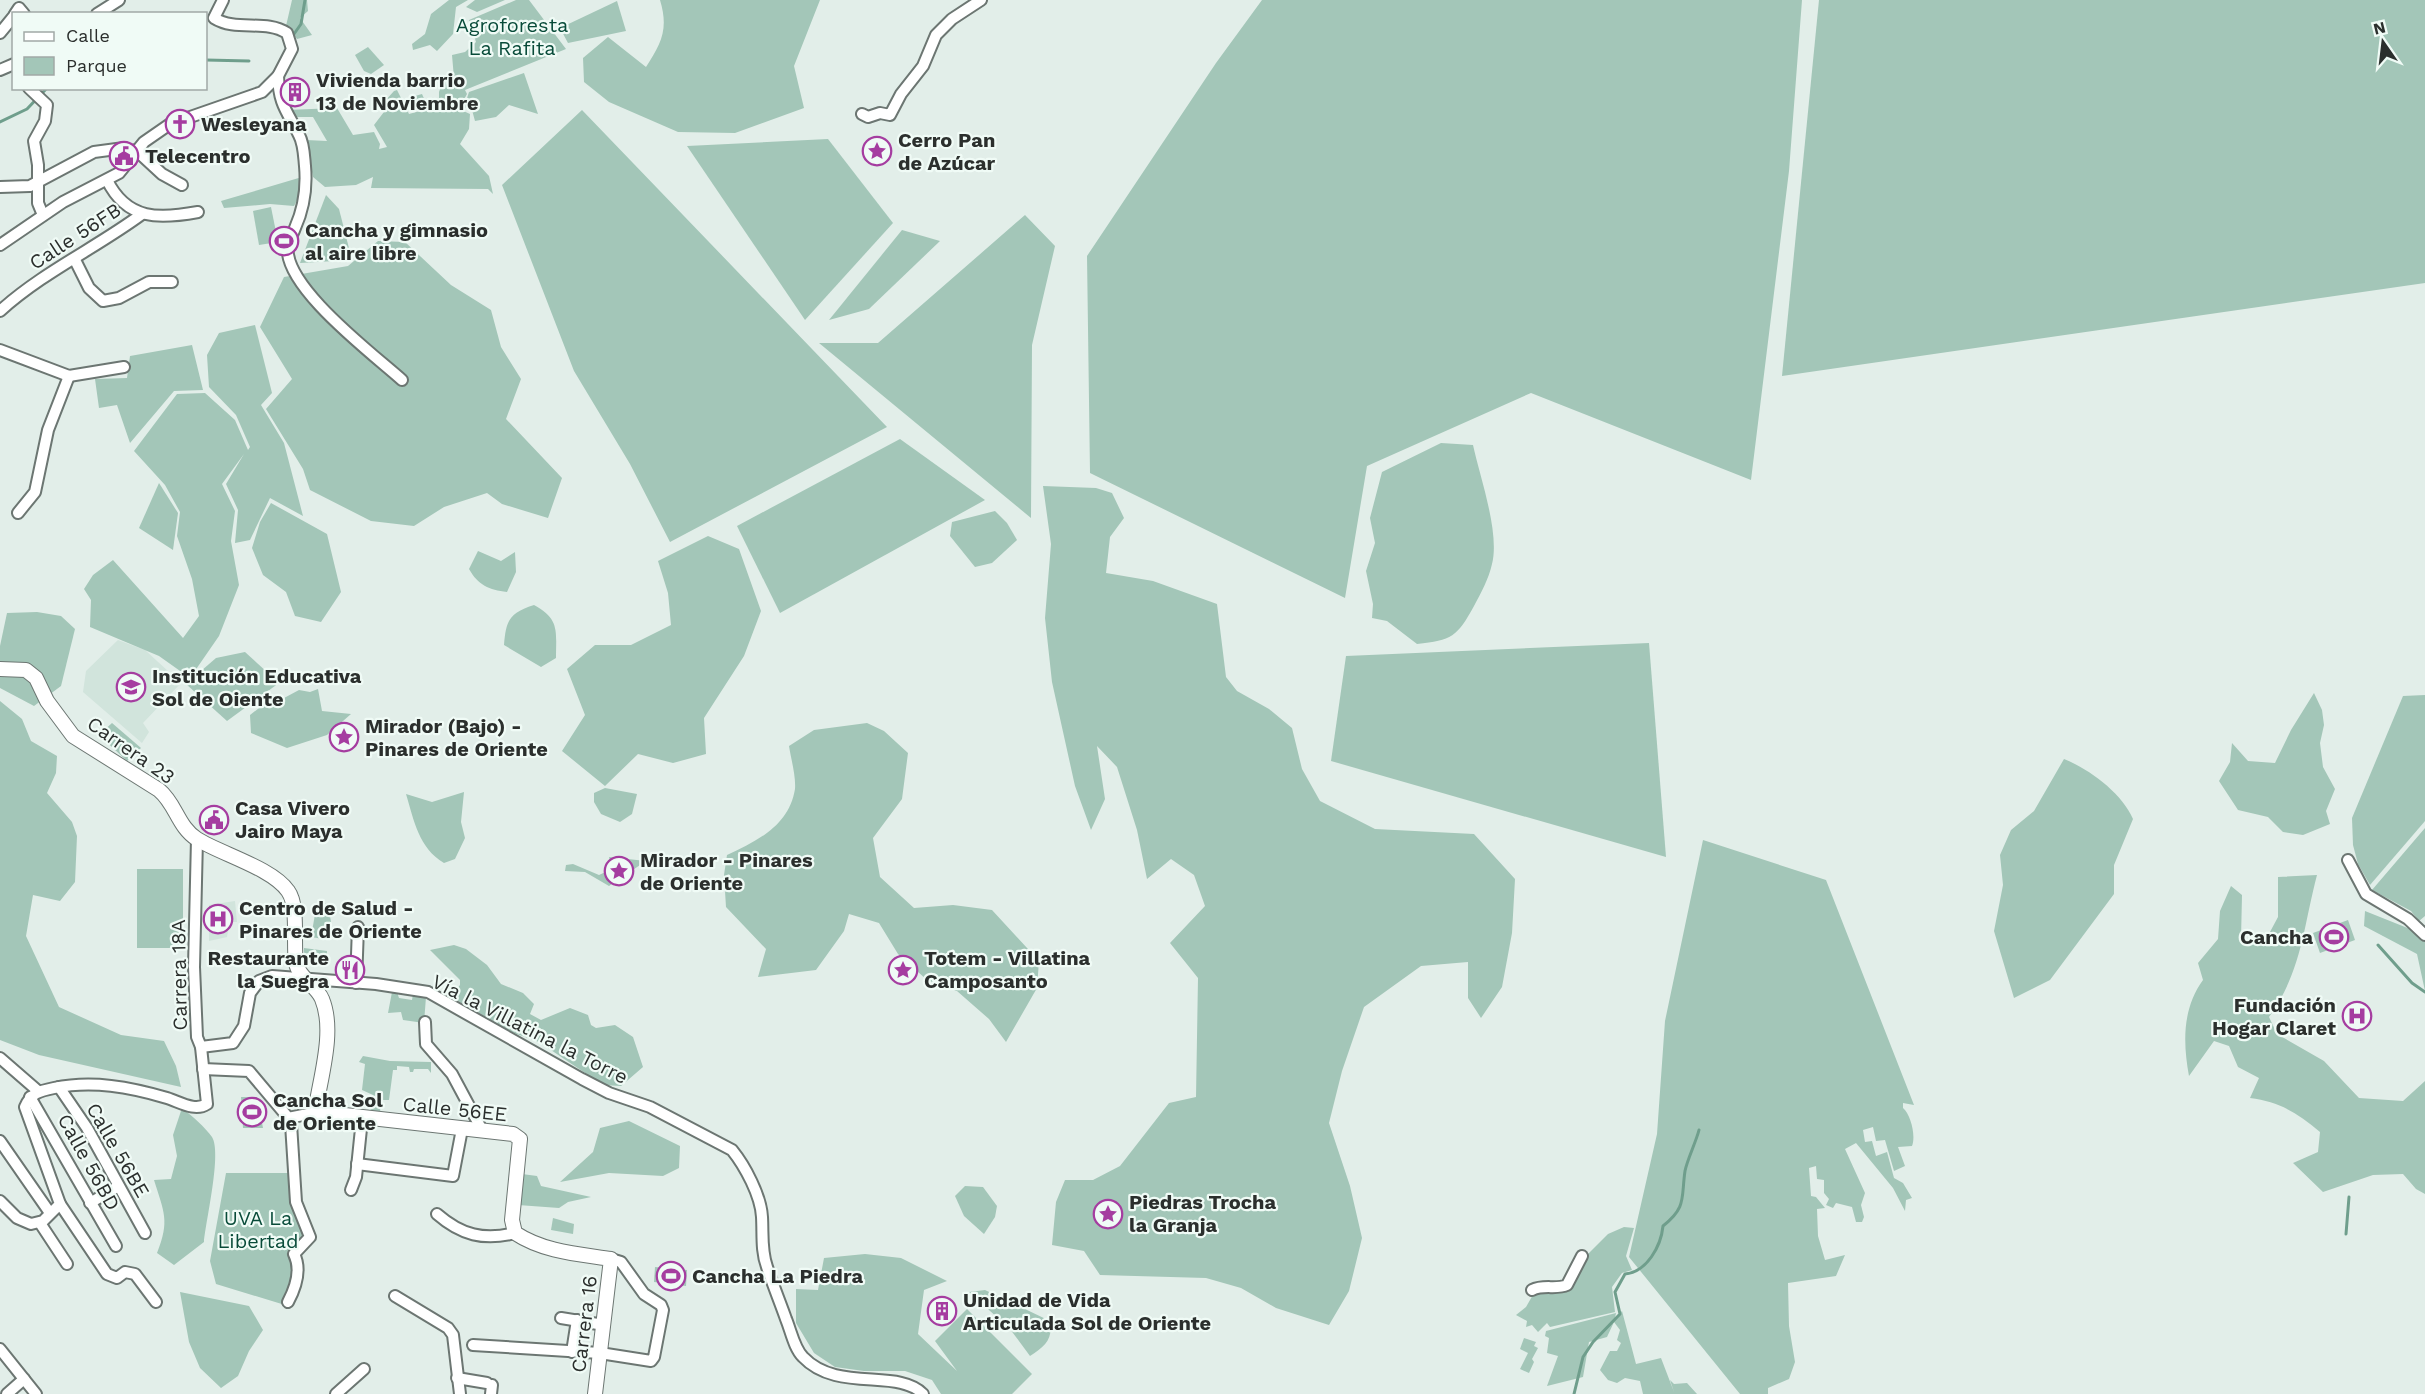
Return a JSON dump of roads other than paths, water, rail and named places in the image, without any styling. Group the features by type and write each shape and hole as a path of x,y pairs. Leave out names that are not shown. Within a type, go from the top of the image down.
{"street":[{"path":"100,12 119,0"},
{"path":"0,245 83,189 118,173 136,150 170,124 262,92 278,76 292,49 287,33 264,25 234,25 214,18 223,0"},
{"path":"862,114 868,117 880,113 890,115 901,94 918,75 936,35 952,19 981,0"},
{"path":"0,33 12,17"},
{"path":"278,76 282,106 302,145 306,181 304,201 288,246 290,263 299,276 302,286 316,302 402,380"},
{"path":"36,94 47,105 46,117 34,141 38,203 43,215"},
{"path":"0,187 26,187 102,150 124,148 129,160"},
{"path":"136,150 162,174 182,185"},
{"name":"Calle 56FB","path":"107,180 124,202 142,214 171,217 198,212"},
{"name":"Calle 56FB","path":"0,311 36,281 75,260 142,214"},
{"path":"75,260 88,288 103,301 119,298 149,282 172,282"},
{"path":"0,350 69,376 124,367"},
{"path":"18,513 35,492 48,430 69,376"},
{"name":"Carrera 23","path":"0,669 26,670 36,678 47,701 73,736 168,797 181,825 197,839 251,865 288,889 292,901 297,967 308,979"},
{"name":"Carrera 18A","path":"58,1087 105,1085 134,1089 193,1107 203,1106 208,1098 201,1047 197,1037 194,967 197,839"},
{"path":"2348,860 2366,894 2408,918 2425,935"},
{"path":"356,983 358,927"},
{"name":"Vía la Villatina la Torre","path":"201,1047 233,1043 244,1026 250,993 259,981 275,975 428,992 582,1079 609,1093 650,1107 732,1150 739,1159 757,1198 762,1214 762,1242 767,1267 801,1356 818,1369 832,1375 903,1384 923,1394"},
{"path":"288,1118 312,1115 317,1110 326,1036 326,1007 308,979"},
{"path":"425,1022 426,1044 464,1094 482,1130"},
{"name":"Calle 56BD","path":"0,1058 34,1094 90,1203 116,1246"},
{"path":"203,1069 249,1071 258,1078 291,1124 296,1202 310,1237 294,1254 298,1262 298,1276 288,1302"},
{"path":"34,1094 58,1087"},
{"name":"Calle 56BE","path":"58,1087 87,1128 144,1233"},
{"name":"Calle 56BD","path":"34,1094 25,1107 60,1204 107,1274 117,1278 125,1272 135,1274 156,1302"},
{"name":"Calle 56EE","path":"317,1110 362,1119 513,1134 520,1139 512,1220 516,1233"},
{"path":"351,1190 356,1177 362,1119"},
{"path":"357,1164 453,1176 462,1129"},
{"path":"0,1141 50,1213"},
{"path":"90,1203 117,1187"},
{"path":"0,1201 17,1218 31,1224 40,1223 60,1204"},
{"path":"437,1214 452,1228 464,1233 502,1236 516,1233 530,1243 621,1263 644,1294 661,1305 663,1310 654,1357 651,1361 600,1353 473,1345"},
{"path":"40,1223 67,1264"},
{"path":"1532,1290 1542,1285 1558,1287 1567,1285 1582,1256"},
{"name":"Carrera 16","path":"595,1394 611,1259"},
{"path":"395,1296 448,1328 453,1335 460,1394"},
{"path":"561,1318 604,1325"},
{"path":"572,1352 577,1320"},
{"path":"0,1349 36,1394"},
{"path":"0,1366 13,1367"},
{"path":"336,1394 364,1369"},
{"path":"457,1378 490,1387"},
{"path":"7,1394 24,1379"}],"waterway":[{"path":"294,34 301,24 305,0"},
{"path":"207,60 249,61"},
{"path":"0,122 27,109 45,90"},
{"path":"2378,945 2412,983 2425,992"},
{"path":"1574,1394 1583,1357 1593,1342 1620,1314 1615,1292 1625,1274 1640,1268 1652,1257 1663,1226 1676,1213 1682,1202 1685,1171 1699,1130"},
{"path":"2346,1234 2349,1197"}],"place":[{"name":"Vivienda barrio 13 de Noviembre","path":"295,92"},
{"name":"Wesleyana","path":"180,124"},
{"name":"Cerro Pan de Azúcar","path":"877,151"},
{"name":"Telecentro","path":"124,156"},
{"name":"Cancha y gimnasio al aire libre","path":"284,241"},
{"name":"Institución Educativa Sol de Oiente","path":"131,687"},
{"name":"Mirador (Bajo) - Pinares de Oriente","path":"344,737"},
{"name":"Casa Vivero Jairo Maya","path":"214,820"},
{"name":"Mirador - Pinares de Oriente","path":"619,871"},
{"name":"Centro de Salud - Pinares de Oriente","path":"218,919"},
{"name":"Cancha","path":"2334,937"},
{"name":"Restaurante la Suegra","path":"350,970"},
{"name":"Totem - Villatina Camposanto","path":"903,970"},
{"name":"Fundación Hogar Claret","path":"2357,1016"},
{"name":"Cancha Sol de Oriente","path":"252,1112"},
{"name":"Piedras Trocha la Granja","path":"1108,1214"},
{"name":"Cancha La Piedra","path":"671,1276"},
{"name":"Unidad de Vida Articulada Sol de Oriente","path":"942,1311"}],"park label":[{"name":"Agroforesta La Rafita","path":"512,36"},
{"name":"UVA La Libertad","path":"258,1230"}]}
